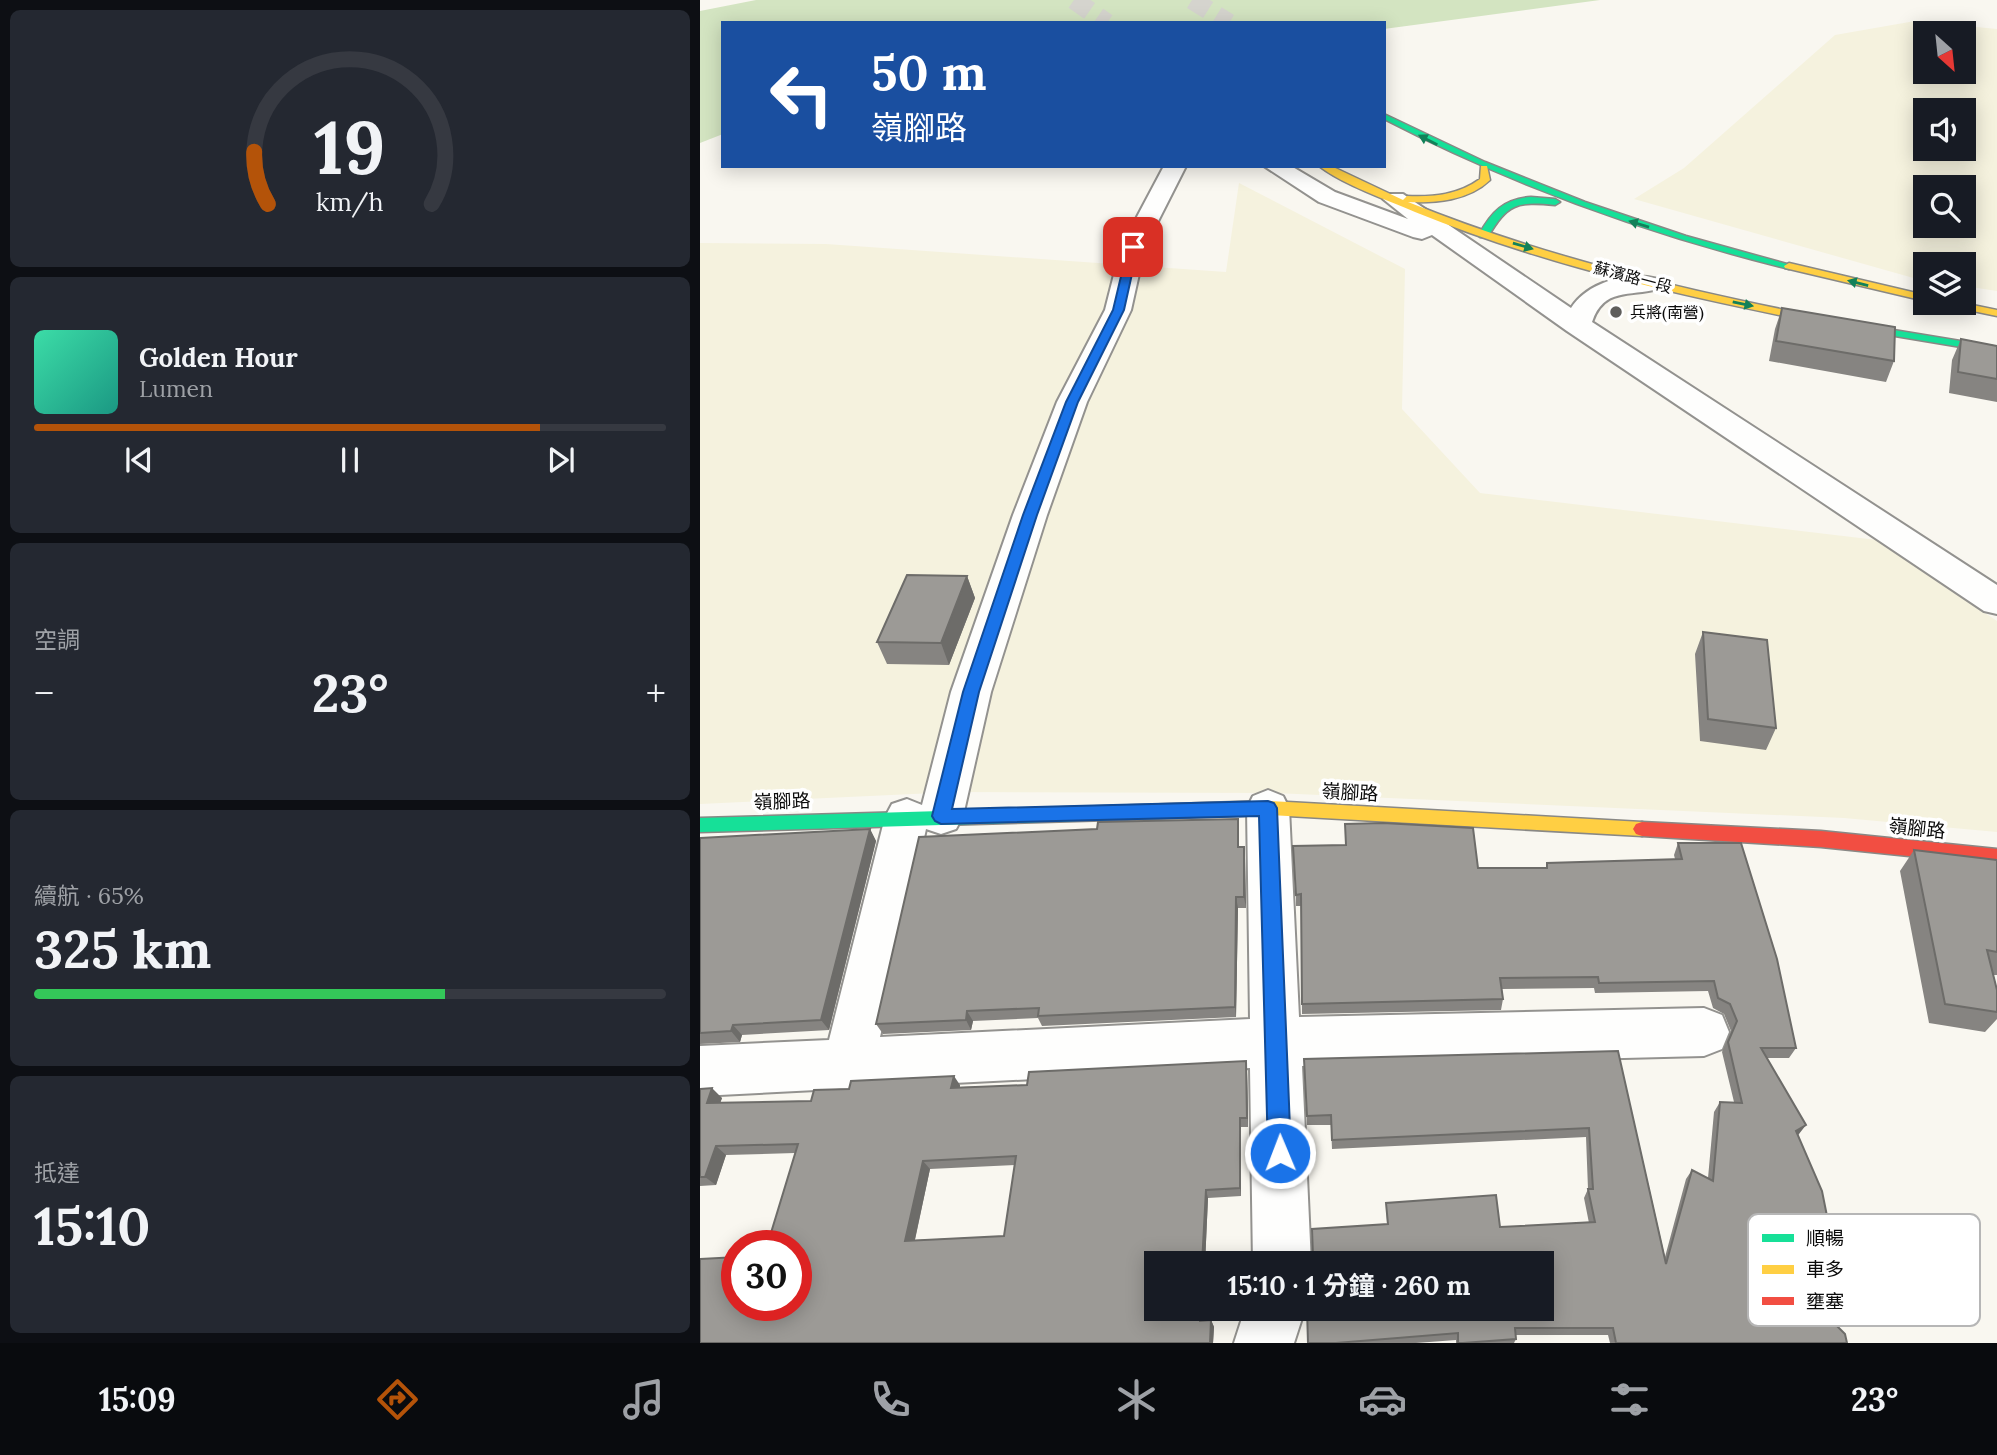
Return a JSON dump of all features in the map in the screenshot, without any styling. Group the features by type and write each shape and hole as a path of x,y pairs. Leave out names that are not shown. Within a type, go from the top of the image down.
{"main road":[{"path":"1386,117 1484,168 1568,203 1706,244 1913,295"},
{"path":"1328,168 1367,190 1395,199 1461,195 1478,188 1485,180 1484,168"},
{"path":"1474,241 1500,206 1523,200 1568,203"},
{"name":"蘇濱路一段","path":"1474,241 1649,284 1848,326 1997,351"},
{"path":"1976,309 1997,313"},
{"name":"嶺腳路","path":"700,825 1268,808 1821,839 1997,857"}],"street":[{"path":"849,1063 924,817 971,692 1030,515 1072,402 1118,310 1133,247 1174,168"},
{"path":"1278,168 1328,197 1474,241"},
{"path":"1395,199 1474,241 1577,325 1997,601"},
{"path":"1577,325 1581,309 1592,296 1618,286 1649,284"},
{"path":"1268,808 1282,1251"},
{"path":"700,1071 1277,1042 1704,1032"},
{"path":"1264,1343 1271,1321"}],"shaded area":[{"path":"1913,21 1913,84 1976,84 1976,27 1997,29 1997,291 1976,288 1976,252 1913,252 1913,278 1634,199 1684,168 1835,35"},
{"path":"1239,183 1405,269 1402,409 1480,493 1877,540 1997,621 1997,832 1844,818 1274,793 956,792 700,804 700,243 826,244 1226,272"}],"green space":[{"path":"756,0 1600,0 1386,29 1386,21 721,21 721,135 700,143 700,11"}],"building":[{"path":"1782,308 1895,327 1894,361 1776,341"},
{"path":"1961,339 1997,346 1997,379 1958,372"},
{"path":"907,575 967,576 941,643 877,642"},
{"path":"1703,632 1767,640 1776,728 1708,719"},
{"path":"1238,819 1238,847 1244,847 1244,897 1236,897 1235,1007 1038,1016 1039,1008 967,1011 966,1020 876,1024 919,837 1097,829 1098,822"},
{"path":"1383,823 1473,828 1478,868 1547,868 1547,863 1682,859 1678,843 1741,843 1777,959 1796,1048 1761,1048 1806,1125 1796,1131 1822,1191 1827,1214 1748,1214 1748,1326 1837,1326 1845,1334 1847,1343 1616,1343 1613,1328 1515,1328 1516,1339 1463,1343 1458,1343 1458,1333 1308,1343 1307,1321 1554,1321 1554,1251 1313,1251 1312,1229 1388,1224 1386,1203 1496,1195 1500,1227 1595,1222 1588,1189 1593,1189 1589,1128 1332,1140 1331,1115 1307,1116 1304,1059 1618,1051 1666,1264 1692,1170 1713,1181 1720,1102 1742,1103 1728,1042 1737,1021 1730,1004 1718,998 1714,981 1599,983 1598,977 1500,978 1503,999 1302,1004 1301,894 1296,895 1293,846 1346,845 1345,824"},
{"path":"870,829 821,1020 733,1025 731,1031 700,1033 700,838"},
{"path":"1914,850 1997,860 1997,952 1987,950 1997,990 1997,1012 1945,1004"},
{"path":"1246,1061 1247,1118 1240,1118 1240,1188 1206,1190 1203,1251 1144,1251 1144,1321 1211,1321 1210,1343 700,1343 700,1259 721,1258 721,1321 812,1321 812,1230 772,1230 798,1144 716,1146 705,1177 700,1177 700,1089 712,1088 707,1103 811,1101 814,1090 849,1089 851,1081 954,1076 951,1088 1027,1085 1029,1072","holes":["1016,1156 1004,1236 905,1241 923,1161"]}],"tunnel":[{"path":"1074,0 1104,21"},
{"path":"1192,0 1226,21"}],"traffic: fast":[{"path":"1386,117 1482,164 1581,204 1683,238 1789,266"},
{"path":"1484,235 1497,214 1512,203 1531,200 1555,202"},
{"path":"1851,326 1997,350"},
{"path":"700,825 1111,813"}],"traffic: slow":[{"path":"1327,168 1385,196 1514,245 1648,283 1851,326"},
{"path":"1407,199 1458,195 1485,180 1484,168"},
{"path":"1789,266 1913,295"},
{"path":"1976,309 1997,313"},
{"path":"1111,813 1268,808 1642,829"}],"traffic: jam":[{"path":"1642,829 1821,839 1997,857"}],"place":[{"name":"兵將(南營)","path":"1616,312"}],"route":[{"path":"1133,247 1118,310 1109,333 1072,402 1030,515 971,692 941,816 1268,808 1280,1153"}]}
